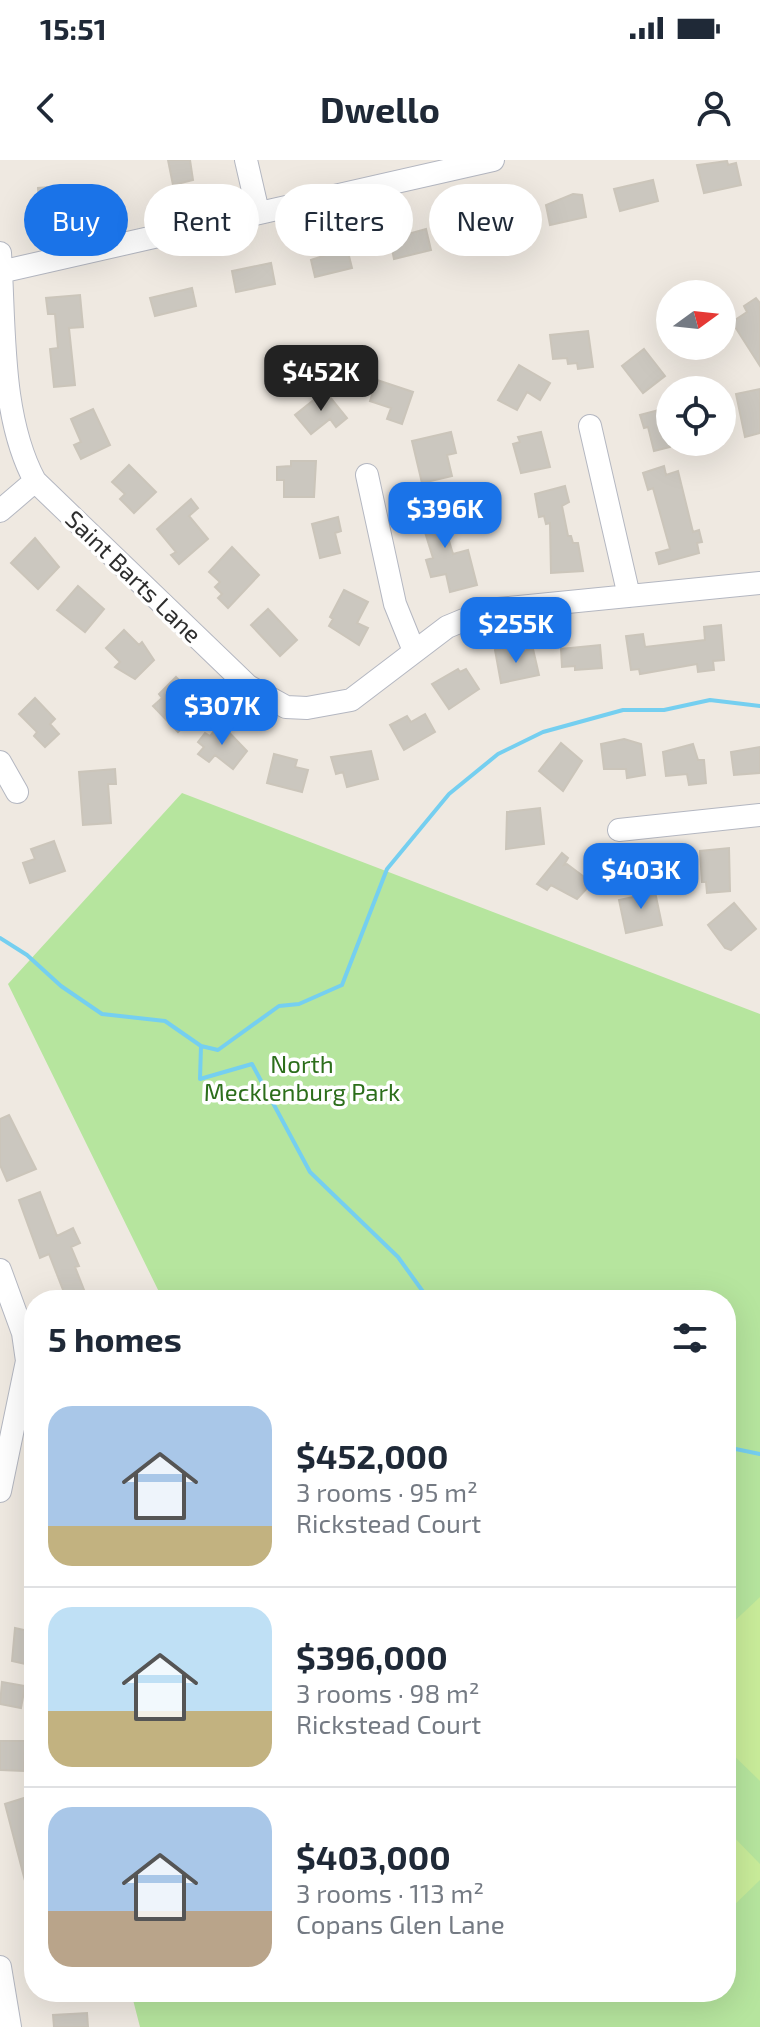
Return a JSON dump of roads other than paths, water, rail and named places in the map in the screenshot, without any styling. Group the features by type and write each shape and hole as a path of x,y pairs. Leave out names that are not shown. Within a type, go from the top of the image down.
{"street":[{"path":"246,160 252,184"},
{"path":"259,212 493,160"},
{"path":"0,266 144,236"},
{"name":"Saint Barts Lane","path":"0,266 11,427 25,465 35,481 219,660 267,700 307,708 351,700 447,627 488,610 760,583"},
{"path":"590,426 629,596"},
{"path":"367,475 395,604 414,651"},
{"path":"0,511 35,481"},
{"path":"0,762 17,792"},
{"path":"619,830 760,815"},
{"path":"0,1270 9,1318 24,1354"},
{"path":"0,1491 24,1375"},
{"path":"0,1967 7,2019"}],"waterway":[{"path":"0,938 27,955 61,986 102,1014 165,1021 201,1046 218,1050 279,1006 299,1004 342,985 387,869 449,794 498,754 543,732 623,710 664,710 710,700 760,706"},
{"path":"201,1046 200,1079 252,1064 310,1172 398,1257 422,1290"},
{"path":"736,1449 760,1454"}],"park label":[{"name":"North Mecklenburg Park","path":"302,1077"}]}
